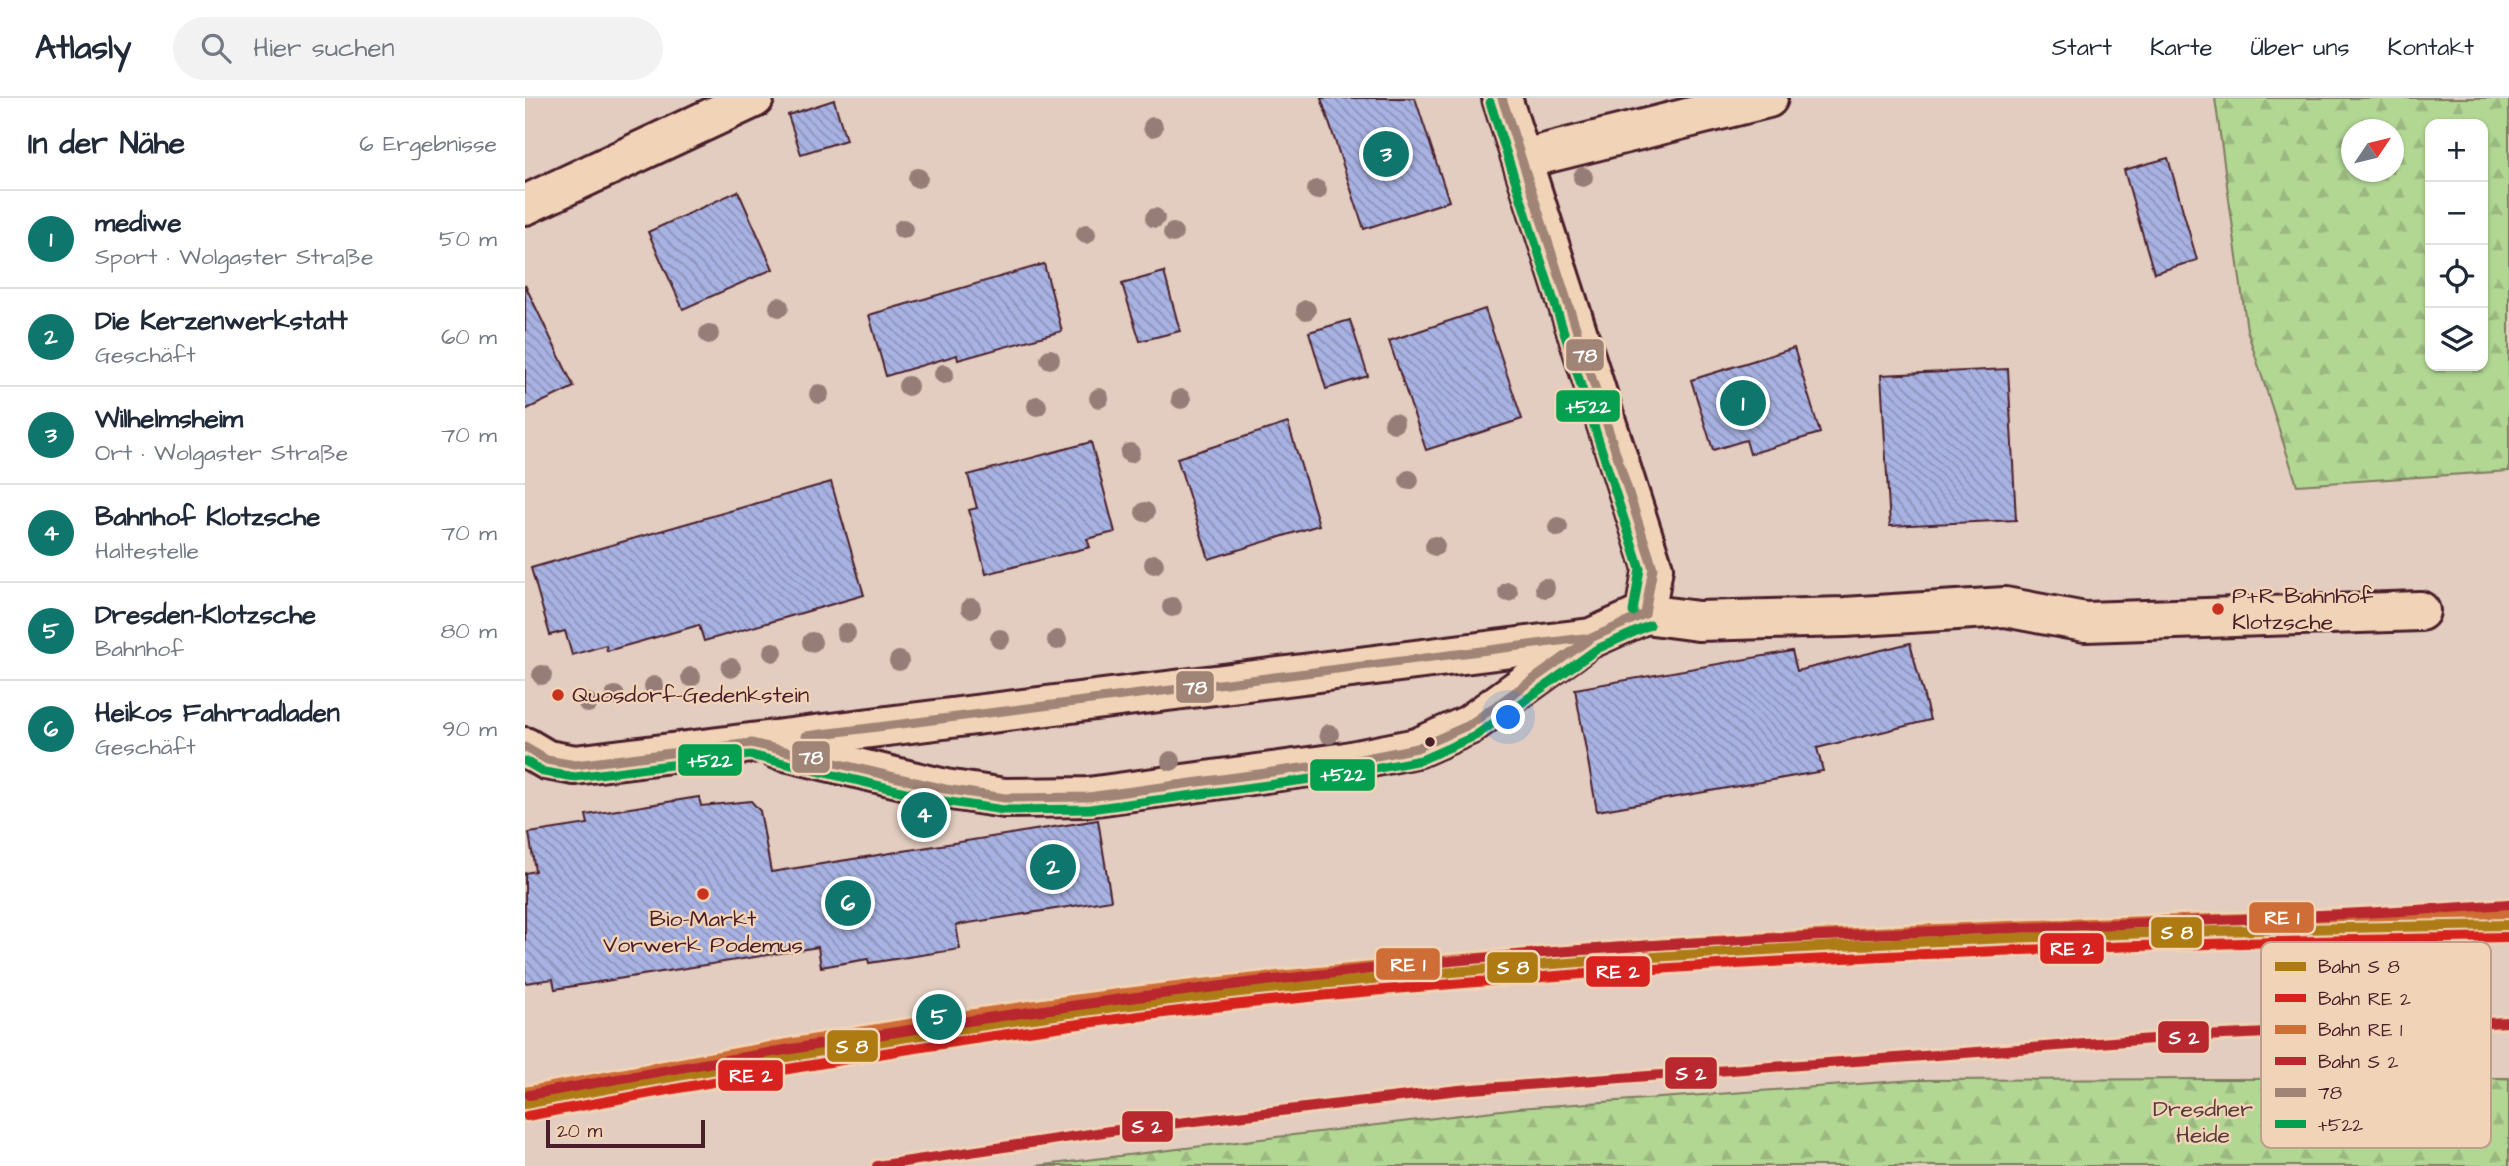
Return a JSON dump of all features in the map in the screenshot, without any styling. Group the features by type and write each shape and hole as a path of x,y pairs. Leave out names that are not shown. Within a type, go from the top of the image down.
{"street":[{"path":"525,205 754,98"},
{"path":"1502,98 1653,568 1645,614"},
{"path":"1523,159 1768,98"},
{"path":"751,743 957,791 1005,798 1088,797 1346,762 1417,748 1469,725 1591,638 1645,614 1698,621 1845,617 2005,607 2085,622 2420,611"},
{"path":"525,747 547,760 575,765 1591,638"}],"green space":[{"path":"2215,98 2509,98 2509,471 2297,485 2247,330"},
{"name":"Dresdner Heide","path":"2491,1078 2509,1078 2509,1166 1036,1166 1518,1108 1914,1080 2261,1079 2261,1148 2491,1148"}],"building":[{"path":"1321,98 1415,98 1449,201 1364,229"},
{"path":"834,100 846,140 801,154 788,115"},
{"path":"2168,158 2197,260 2154,273 2124,170"},
{"path":"738,191 773,269 683,309 648,232"},
{"path":"1044,264 1062,331 958,360 957,355 886,376 869,315"},
{"path":"1164,272 1180,331 1140,341 1122,284"},
{"path":"525,285 574,387 525,410"},
{"path":"1485,309 1522,419 1426,450 1389,341"},
{"path":"1350,320 1368,376 1326,389 1309,332"},
{"path":"1794,348 1820,433 1750,454 1746,440 1713,450 1691,380"},
{"path":"2008,369 2016,520 1890,526 1881,375"},
{"path":"1288,423 1319,525 1209,559 1177,458"},
{"path":"1091,442 1115,532 1087,539 1090,547 986,574 969,510 977,508 968,475"},
{"path":"831,482 864,595 704,641 699,625 607,651 606,645 572,655 565,631 550,635 531,568"},
{"path":"1910,643 1930,720 1817,748 1823,771 1597,811 1575,689 1792,651 1797,671"},
{"path":"699,797 701,806 751,801 760,811 771,872 1098,820 1111,900 956,925 960,949 869,963 868,959 821,967 818,947 555,989 553,979 525,983 525,873 535,871 529,833 588,824 586,815"}],"transit line":[{"name":"78","path":"1502,98 1653,568 1645,614"},
{"name":"+522","path":"1490,102 1640,569 1633,612"},
{"name":"78","path":"525,747 547,760 575,765 751,743 945,789 1005,798 1088,797 1346,762 1417,748 1469,725 1591,638 1645,614"},
{"name":"+522","path":"525,761 544,772 575,777 750,755 943,801 1004,810 1090,809 1348,774 1421,760 1475,736 1597,649 1650,625"},
{"name":"78","path":"806,736 1584,638"},
{"path":"529,1095 778,1051 1028,1012 1279,979 1404,966 1530,954 1775,938 2264,918 2509,904"},
{"path":"525,1092 802,1042 988,1012 1174,987 1423,962 1733,940 2043,925 2509,913"},
{"path":"525,1104 802,1054 1081,1011 1423,974 1733,952 2043,937 2509,925"},
{"path":"2288,942 2509,937"},
{"path":"527,1116 804,1066 990,1037 1269,1001 1424,986 1734,964 2044,949 2261,943"},
{"path":"2491,1023 2509,1022"},
{"path":"877,1166 1110,1131 1459,1090 2261,1033"}],"place":[{"name":"Wilhelmsheim","path":"1386,154"},
{"name":"mediwe","path":"1743,403"},
{"name":"P+R Bahnhof Klotzsche","path":"2218,609"},
{"name":"Quosdorf-Gedenkstein","path":"558,695"},
{"name":"Bahnhof Klotzsche","path":"924,815"},
{"name":"Die Kerzenwerkstatt","path":"1053,867"},
{"name":"Bio-Markt Vorwerk Podemus","path":"703,894"},
{"name":"Heikos Fahrradladen","path":"848,903"},
{"name":"Dresden-Klotzsche","path":"939,1017"}]}
